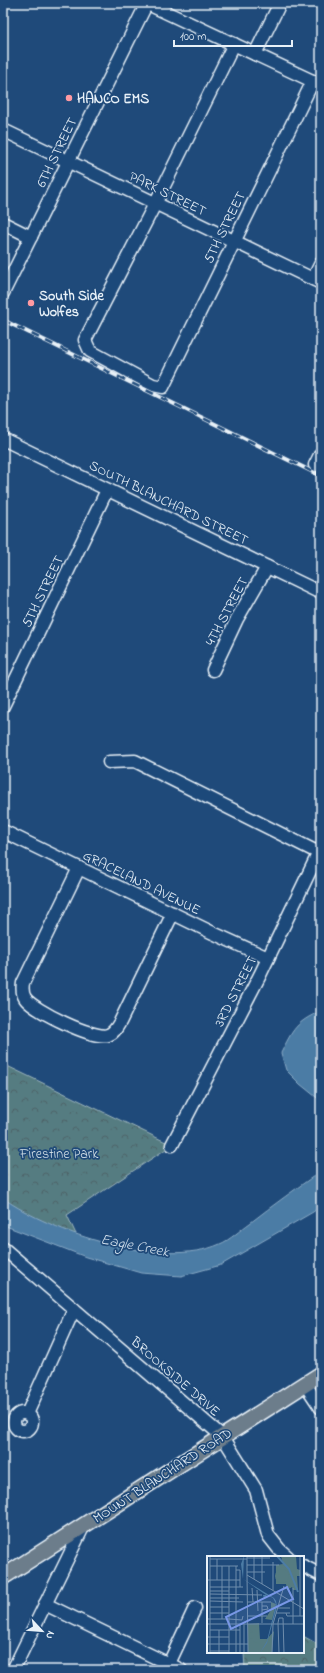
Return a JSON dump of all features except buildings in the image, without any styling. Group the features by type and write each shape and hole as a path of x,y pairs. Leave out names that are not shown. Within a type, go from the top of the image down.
{"main road":[{"name":"MOUNT BLANCHARD ROAD","path":"3,1577 321,1374"}],"street":[{"path":"147,3 317,83"},
{"name":"6TH STREET","path":"3,293 147,3"},
{"path":"255,54 280,3"},
{"path":"155,204 234,44"},
{"name":"5TH STREET","path":"155,204 85,340 90,350 153,385 163,387 234,241 317,83"},
{"name":"PARK STREET","path":"3,130 317,281"},
{"path":"3,223 31,237"},
{"path":"317,281 321,263"},
{"name":"SOUTH BLANCHARD STREET","path":"3,439 321,593"},
{"path":"315,464 321,453"},
{"name":"5TH STREET","path":"3,706 108,490"},
{"name":"4TH STREET","path":"213,670 237,619 267,567"},
{"path":"109,762 134,761 320,852"},
{"name":"GRACELAND AVENUE","path":"3,831 268,958"},
{"name":"3RD STREET","path":"172,1145 268,958 320,852"},
{"path":"79,868 23,983 22,992 31,1004 46,1014 87,1032 102,1036 109,1035 117,1027 172,913"},
{"name":"BROOKSIDE DRIVE","path":"3,1248 223,1436 256,1490 268,1535 287,1556"},
{"path":"27,1414 74,1309"},
{"path":"305,1384 321,1408"},
{"path":"13,1670 84,1525"},
{"path":"304,1566 321,1575"},
{"path":"45,1604 168,1667 181,1670"},
{"path":"168,1667 195,1608"}],"green space":[{"name":"Firestine Park","path":"3,1064 172,1145 67,1215 81,1245 3,1211"},
{"path":"304,1637 321,1646 321,1670 245,1670 244,1653 304,1653"}],"water":[{"path":"321,1011 321,1101 286,1070 281,1053 296,1027 306,1019"},
{"path":"321,1171 321,1206 313,1212 221,1265 181,1276 141,1273 86,1257 3,1225 3,1198 24,1211 50,1224 78,1235 108,1244 139,1250 169,1253 196,1251 228,1240"}],"railway":[{"path":"3,320 321,476"}],"place":[{"name":"HANCO EMS","path":"69,98"},
{"name":"South Side Wolfes","path":"31,303"}],"water label":[{"name":"Eagle Creek","path":"135,1245"}]}
